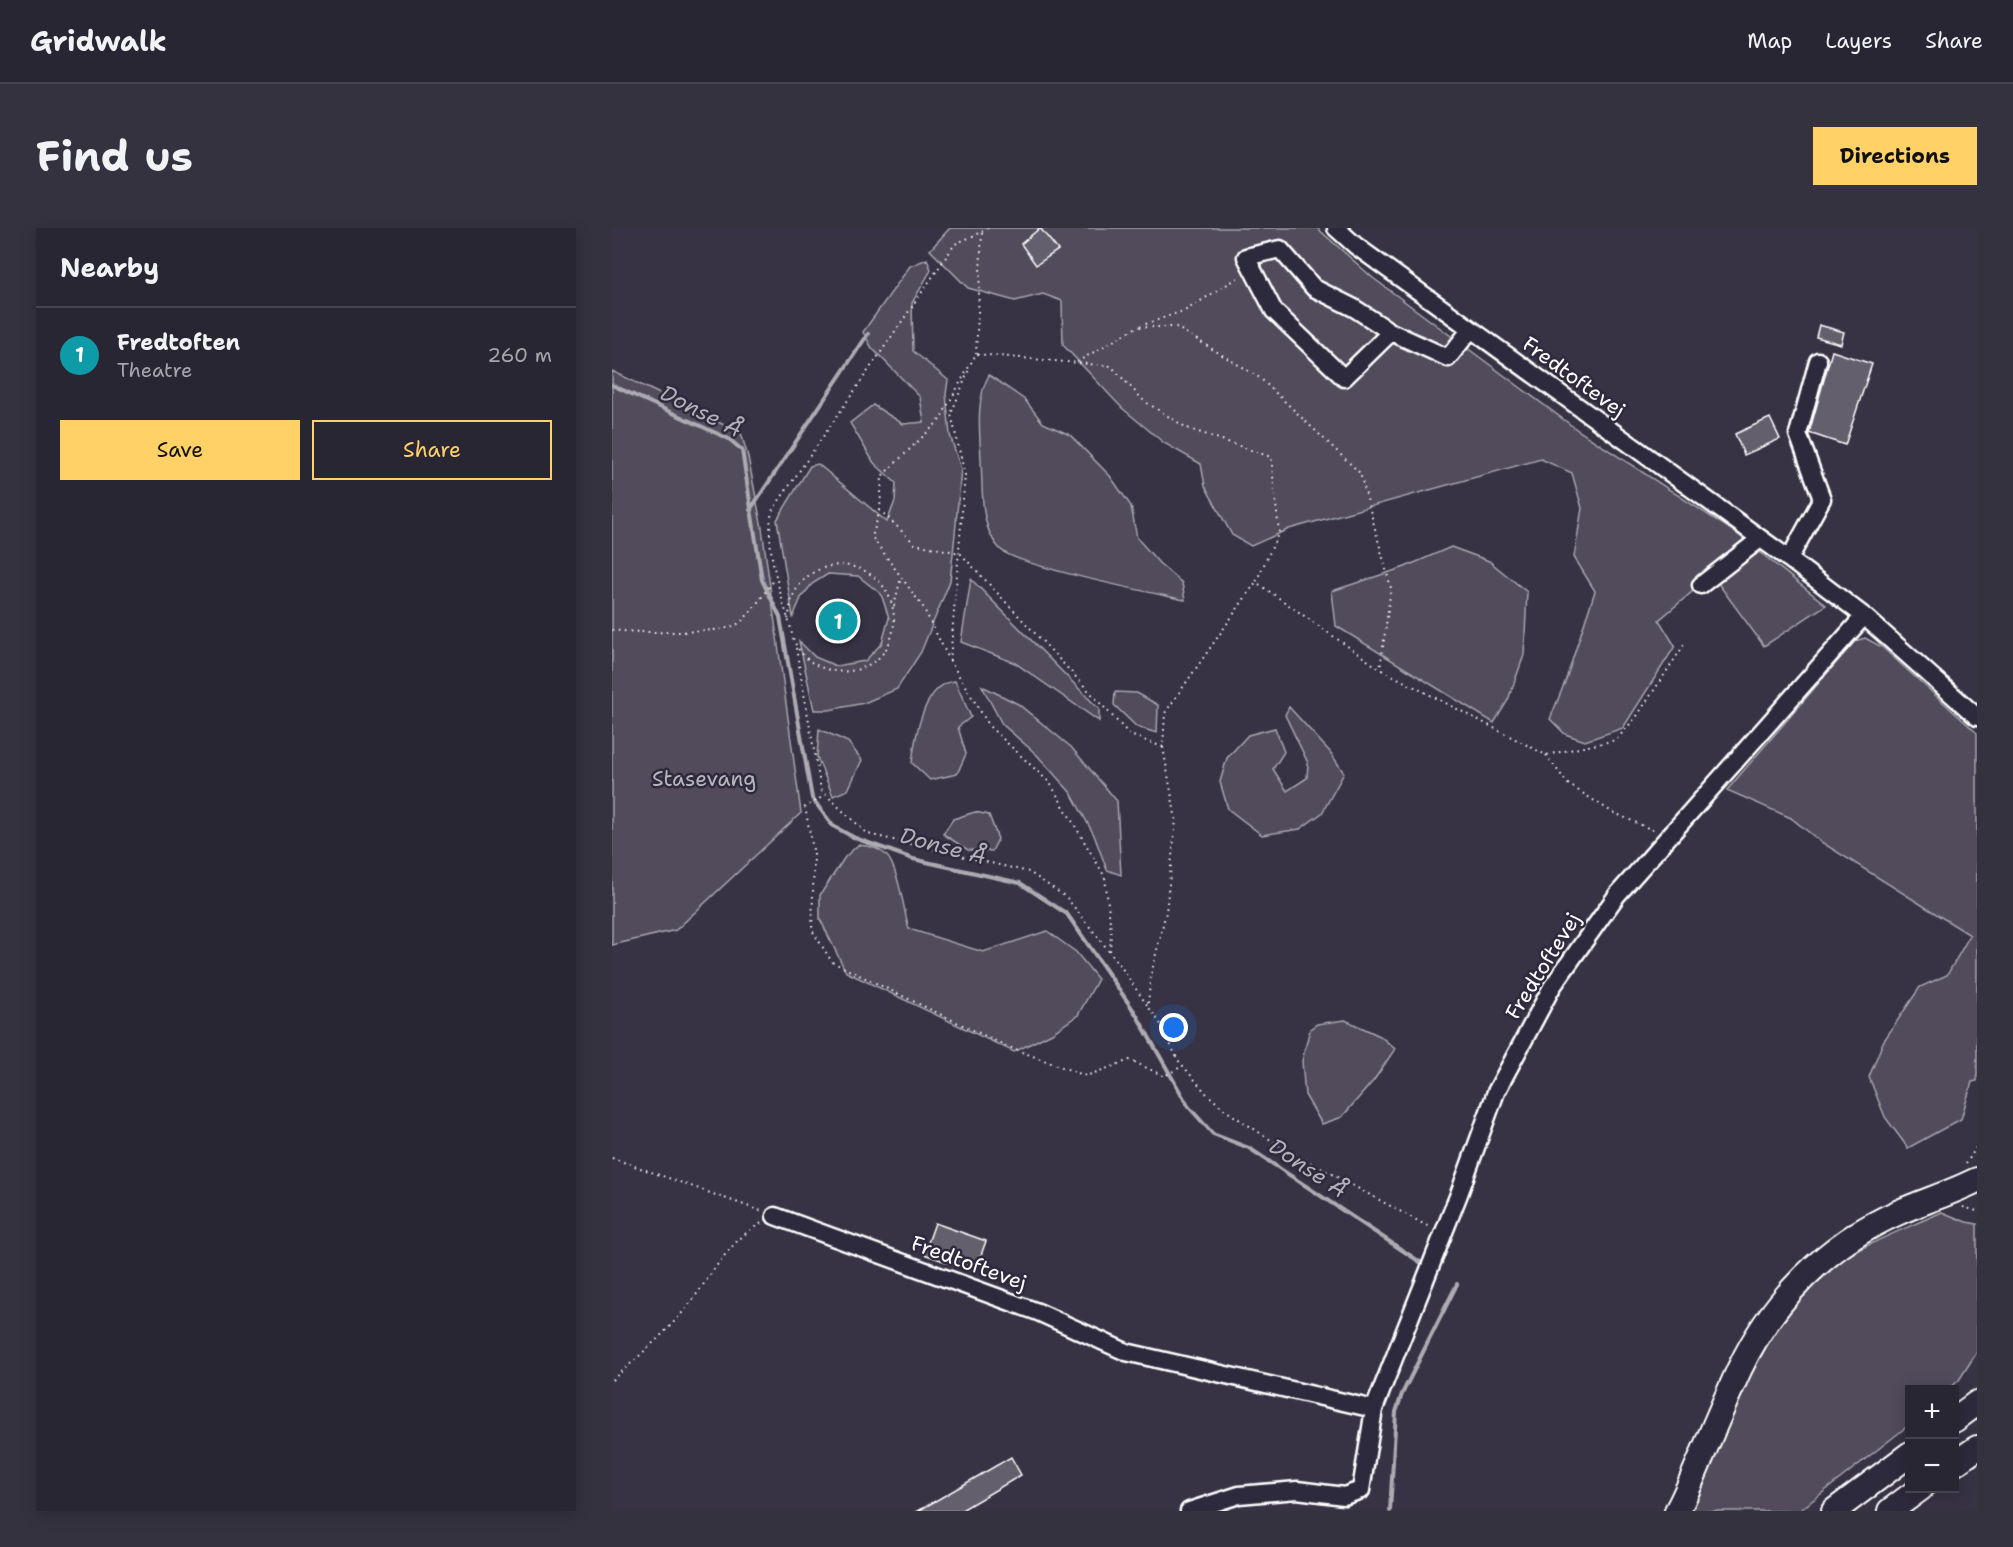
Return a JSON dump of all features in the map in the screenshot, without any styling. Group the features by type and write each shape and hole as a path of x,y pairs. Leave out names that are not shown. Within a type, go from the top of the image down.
{"highway":[{"path":"1677,1511 1740,1368 1782,1301 1826,1257 1865,1230 1897,1213 1950,1194 1977,1180"},
{"path":"1959,1416 1977,1403"},
{"path":"1959,1461 1977,1448"},
{"path":"1834,1511 1905,1458"},
{"path":"1890,1511 1914,1493"}],"street":[{"name":"Fredtoftevej","path":"1336,228 1356,246 1789,559 1864,616 1977,717"},
{"path":"1391,332 1344,378 1274,311 1246,257 1280,249 1314,288 1354,308 1391,332 1448,358 1471,329"},
{"path":"1789,559 1822,500 1798,434 1818,361"},
{"path":"1701,585 1760,540"},
{"name":"Fredtoftevej","path":"1189,1511 1239,1495 1297,1490 1344,1496 1361,1490 1374,1410 1443,1236 1496,1092 1552,987 1617,895 1864,616"},
{"name":"Fredtoftevej","path":"775,1216 1038,1312 1126,1352 1374,1410"}],"path":[{"path":"988,228 955,244 772,512 769,524 775,579 795,645 821,790 868,834 1029,872 1066,897 1160,1023 1178,1060 1206,1093 1251,1129 1443,1236"},
{"path":"950,661 965,475 951,414 976,354 982,232"},
{"path":"1077,362 1137,327 1186,310 1252,269"},
{"path":"1137,327 1176,327 1260,378 1360,473 1391,588 1380,669"},
{"path":"976,354 1111,366 1144,401 1187,428 1272,457 1279,532 1256,582 1165,713 1163,747 1176,820 1167,912 1151,975 1147,1005"},
{"path":"976,354 939,421 882,476 880,510 872,537 923,607 950,661 990,727 1050,783 1105,877 1111,931 1110,953"},
{"path":"880,510 915,544 960,553 1130,735 1163,747"},
{"path":"788,619 793,596 806,578 827,567 852,566 871,573 885,587 894,606"},
{"path":"795,645 808,660 820,667 841,672 860,669 875,661 886,649 894,630 894,606 901,577"},
{"path":"612,630 680,632 714,630 736,625 775,579"},
{"path":"1256,582 1380,669 1545,755 1568,784 1612,812 1668,837"},
{"path":"1545,755 1616,740 1637,716 1686,642"},
{"path":"826,795 805,807 814,855 812,930 832,962 1006,1046 1086,1076 1130,1060 1164,1076 1183,1066"},
{"path":"612,1158 775,1216"},
{"path":"612,1380 683,1312 734,1245 752,1228 775,1216"}],"green space":[{"path":"950,228 1317,228 1373,278 1579,431 1736,533 1826,605 1764,646 1712,575 1659,620 1675,646 1623,728 1585,741 1565,734 1550,719 1565,682 1595,591 1574,557 1582,508 1572,473 1541,459 1289,529 1251,546 1232,535 1205,486 1201,464 1164,443 1122,408 1063,345 1062,301 1043,294 1015,301 968,288 930,250"},
{"path":"927,259 931,270 912,303 913,351 948,380 946,394 950,435 961,469 950,581 921,652 897,689 864,703 829,710 814,710 799,641 815,657 836,666 865,661 882,643 889,618 881,594 858,576 828,574 812,584 801,598 793,617 777,520 810,466 818,464 887,522 895,501 896,483 874,463 850,423 873,405 903,424 924,422 920,397 872,348 863,332 910,266"},
{"name":"Stasevang","path":"612,371 741,433 762,528 801,813 676,930 612,945"},
{"path":"989,375 1025,400 1043,423 1070,435 1110,476 1131,506 1137,538 1159,563 1182,583 1185,600 1057,571 1011,556 1000,549 988,530 982,495 979,417 982,395"},
{"path":"1451,547 1489,561 1527,592 1524,655 1508,700 1494,723 1336,626 1332,591 1405,567"},
{"path":"971,579 1099,709 1099,721 1015,663 961,642"},
{"path":"1865,638 1882,647 1977,733 1977,1081 1972,1082 1961,1119 1908,1148 1885,1117 1869,1077 1883,1042 1920,987 1947,975 1970,935 1821,842 1791,818 1727,790 1855,641"},
{"path":"955,681 971,717 958,727 966,754 957,774 930,780 912,763 918,726 928,701 935,691 944,684"},
{"path":"982,686 1018,704 1071,747 1117,801 1121,875 1107,870 1094,835 1071,793 1036,754 1002,724"},
{"path":"1115,692 1137,693 1158,705 1157,733 1137,727 1114,705"},
{"path":"1289,707 1330,752 1344,773 1322,813 1300,829 1262,835 1228,809 1220,782 1227,758 1248,735 1275,728 1284,752 1273,769 1287,791 1307,778 1308,763 1285,715"},
{"path":"819,729 848,742 862,760 848,790 833,796 817,757"},
{"path":"975,812 989,815 998,839 992,851 968,850 943,834 953,819"},
{"path":"858,845 879,850 890,859 909,929 983,952 1047,931 1076,952 1098,979 1078,1015 1052,1033 1014,1052 846,972 820,919 820,895 845,857"},
{"path":"1345,1020 1380,1036 1395,1049 1374,1080 1342,1117 1322,1124 1305,1095 1302,1061 1310,1029 1317,1024"},
{"path":"1942,1212 1977,1224 1977,1352 1959,1380 1953,1385 1905,1385 1905,1428 1799,1511 1688,1511 1738,1398 1767,1344 1784,1319 1821,1275 1848,1256"}],"building":[{"path":"1040,228 1058,250 1036,265 1021,244"},
{"path":"1819,325 1844,332 1841,344 1816,337"},
{"path":"1832,351 1872,364 1845,445 1809,433"},
{"path":"1770,418 1780,439 1744,455 1735,434"},
{"path":"935,1223 986,1241 975,1272 924,1254"},
{"path":"1011,1457 1021,1475 960,1511 918,1511"}],"waterway":[{"path":"750,510 868,334"},
{"name":"Donse Å","path":"612,385 729,439 742,450 762,580 780,617 812,798 833,826 855,838 913,859 1020,883 1067,914 1136,1014 1188,1106 1213,1134 1249,1148 1420,1262"},
{"name":"Donse Å","path":"1390,1511 1396,1412 1402,1394 1457,1284"}],"place":[{"name":"Fredtoften","path":"838,621"}]}
